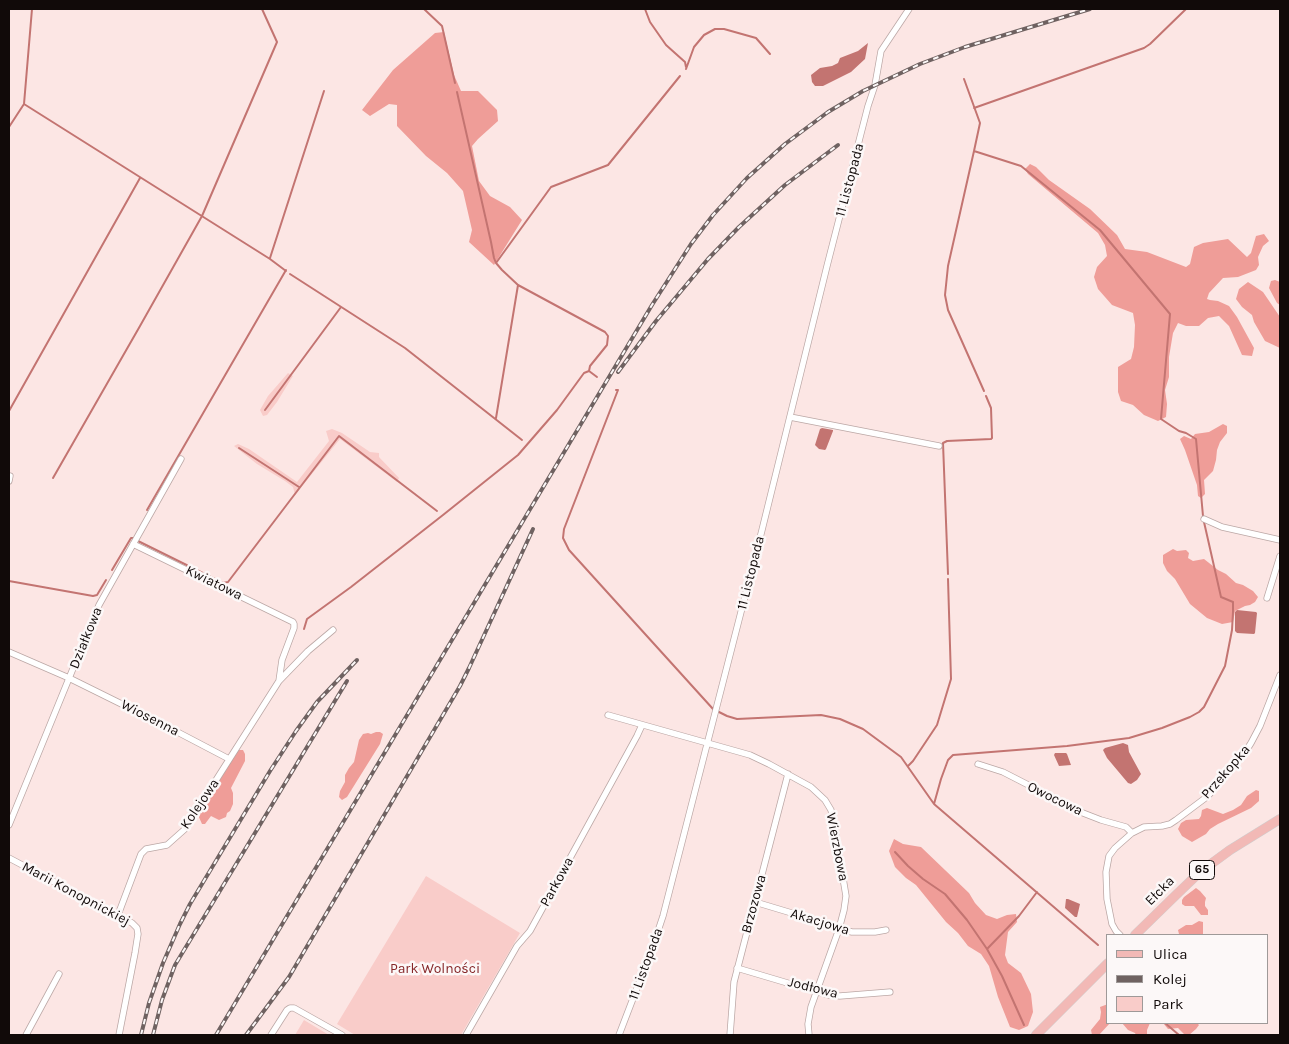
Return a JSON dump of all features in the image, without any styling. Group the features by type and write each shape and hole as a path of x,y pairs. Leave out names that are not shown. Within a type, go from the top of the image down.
{"main road":[{"name":"Ełcka","path":"1136,934 1206,867 1280,819"},
{"path":"1036,1035 1106,965"}],"street":[{"name":"11 Listopada","path":"619,1035 663,916 827,266 875,85 881,51 909,9"},
{"path":"790,417 939,446"},
{"name":"Działkowa","path":"9,825 99,605 181,460"},
{"path":"1204,519 1222,527 1280,540"},
{"name":"Kwiatowa","path":"133,544 294,624"},
{"path":"1266,598 1280,556"},
{"name":"Kolejowa","path":"279,681 282,660 294,624"},
{"name":"Kolejowa","path":"118,915 141,854 146,849 167,845 185,828 279,681 302,656 333,630"},
{"name":"Wiosenna","path":"9,652 70,678 229,759"},
{"name":"Przekopka","path":"1119,934 1112,924 1107,899 1106,872 1109,856 1132,833 1144,828 1170,824 1208,796 1251,743 1260,726 1280,675"},
{"name":"Wierzbowa","path":"608,715 750,755 811,787 825,800 831,810 846,896 839,929 809,1014 809,1035"},
{"name":"Parkowa","path":"466,1035 517,946 530,931 642,724"},
{"name":"Owocowa","path":"978,764 1002,772 1083,813 1126,827 1132,833"},
{"name":"Brzozowa","path":"730,1035 732,991 737,968 788,774"},
{"name":"Marii Konopnickiej","path":"9,858 118,915 137,928 138,934 119,1035"},
{"name":"Akacjowa","path":"755,902 839,929 861,933 886,930"},
{"name":"Jodłowa","path":"737,968 828,995 840,996 890,992"},
{"path":"26,1035 59,974"},
{"path":"271,1035 290,1008 298,1010 342,1035"}],"green space":[{"path":"288,373 293,376 277,402 267,415 263,416 260,410 268,396"},
{"path":"332,429 342,433 370,452 379,453 379,457 399,478 397,482 340,439 295,495 293,487 257,464 234,446 238,444 249,449 297,482 329,441 326,431"},
{"name":"Park Wolności","path":"426,876 520,933 461,1035 355,1035 337,1024"},
{"path":"304,1020 329,1035 295,1035"}],"shaded area":[{"path":"444,32 454,75 461,91 478,91 497,110 498,121 472,146 479,181 490,196 510,207 522,220 494,265 469,242 472,230 463,191 447,173 426,156 397,126 397,105 389,104 370,116 362,110 393,70 435,33"},
{"path":"868,43 865,59 851,72 823,86 815,86 811,75 820,68 838,63 840,58 858,51"},
{"path":"1030,164 1090,209 1117,235 1125,249 1147,252 1186,267 1190,264 1194,247 1203,243 1228,239 1247,257 1251,253 1256,236 1264,234 1269,241 1263,246 1258,257 1259,265 1256,270 1238,277 1223,278 1209,293 1207,299 1229,306 1254,348 1252,356 1242,355 1229,326 1219,316 1208,318 1199,326 1186,326 1178,323 1173,333 1169,357 1169,377 1165,390 1166,417 1158,421 1144,415 1133,405 1121,401 1118,392 1118,367 1131,359 1134,347 1135,325 1133,313 1112,305 1098,289 1094,277 1097,267 1107,256 1105,245 1098,233 1028,174 1025,169"},
{"path":"1271,281 1280,282 1280,305 1269,288"},
{"path":"1248,282 1263,292 1280,317 1280,348 1265,341 1252,315 1236,299 1239,289"},
{"path":"1223,424 1227,426 1227,433 1217,450 1213,471 1204,480 1205,494 1201,498 1198,496 1197,485 1180,439 1184,436 1191,439 1195,434 1209,432"},
{"path":"822,428 833,430 825,450 819,449 815,445"},
{"path":"1173,549 1177,551 1186,550 1189,553 1188,558 1193,561 1204,559 1236,583 1253,591 1258,597 1255,602 1235,611 1233,622 1222,624 1207,618 1190,604 1163,563 1163,555"},
{"path":"1237,610 1257,613 1254,634 1237,633 1235,631 1235,612"},
{"path":"376,732 383,734 380,744 347,797 342,800 339,797 340,791 345,782 345,775 354,762 359,740 363,734"},
{"path":"1123,743 1128,745 1129,752 1141,774 1131,784 1128,783 1107,758 1103,750"},
{"path":"238,750 243,750 245,761 231,788 233,804 230,811 226,817 219,820 211,816 205,824 202,824 198,815"},
{"path":"1055,753 1066,753 1071,765 1059,766 1054,755"},
{"path":"1256,790 1259,791 1259,801 1251,808 1218,824 1192,842 1182,836 1178,829 1181,823 1186,820 1199,819 1202,810 1207,808 1223,814 1233,810"},
{"path":"894,839 903,844 921,847 969,893 986,915 997,919 1016,914 1017,922 1008,932 1005,955 1008,963 1021,973 1031,994 1033,1012 1028,1026 1019,1030 1010,1027 998,997 989,966 981,954 968,946 916,885 895,867 889,851"},
{"path":"1196,888 1206,898 1205,906 1208,910 1208,915 1201,915 1194,906 1182,904 1184,897"},
{"path":"1066,899 1080,904 1077,917 1065,908"},
{"path":"1199,921 1203,922 1203,934 1179,934 1178,930 1186,925 1192,925"},
{"path":"1106,1005 1106,1024 1109,1024 1099,1035 1092,1035 1091,1030 1100,1019 1100,1007"},
{"path":"1123,1024 1150,1024 1147,1035 1136,1035"},
{"path":"1164,1024 1199,1025 1189,1035 1185,1035 1178,1028 1168,1029"}],"waterway":[{"path":"9,127 24,104 32,9"},
{"path":"53,478 202,216 277,42 262,9"},
{"path":"424,9 442,26 455,83"},
{"path":"645,9 650,22 666,45 685,62 686,67"},
{"path":"974,108 1144,48 1186,9"},
{"path":"686,69 694,47 704,35 715,29 724,29 756,38 770,54"},
{"path":"496,263 551,187 608,165 680,76"},
{"path":"964,79 980,123 974,151"},
{"path":"270,258 324,91"},
{"path":"304,629 307,619 351,587 518,455 557,410 584,373 589,371 590,366 607,345 608,336 605,332 518,285 496,263 457,92"},
{"path":"24,104 270,259 286,271"},
{"path":"984,391 948,310 945,295 948,266 974,151 1021,166 1100,230 1170,314 1161,419 1196,439 1203,516"},
{"path":"9,411 140,178"},
{"path":"147,510 286,270"},
{"path":"290,274 405,348 522,440"},
{"path":"496,418 518,285"},
{"path":"265,410 341,307"},
{"path":"589,371 597,377"},
{"path":"616,390 618,390 564,529 563,538 569,550 713,709"},
{"path":"948,574 943,443 947,441 992,438 991,408 986,396"},
{"path":"138,541 223,583 228,582 339,436 437,511"},
{"path":"239,448 299,487"},
{"path":"934,804 948,760 953,755 1067,746 1129,738 1190,717 1204,707 1225,666 1232,630 1233,612 1233,602 1221,597 1204,522"},
{"path":"112,570 131,538 133,538"},
{"path":"908,766 937,725 951,679 948,579"},
{"path":"9,581 93,596 97,595 106,580"},
{"path":"719,712 737,719 821,715 840,719 863,729 901,757 934,804 1098,945"},
{"path":"895,852 923,879 945,894 967,920 987,949 1002,976 1024,1025"},
{"path":"987,949 1019,916 1037,892"},
{"path":"1166,1024 1179,1035"}],"railway":[{"path":"216,1035 652,305 691,244 713,215 747,178 785,144 828,112 863,91 920,64 965,47 1090,9"},
{"path":"618,372 656,321 708,259 739,227 785,185 838,145"},
{"path":"246,1035 289,977 460,686 533,529"},
{"path":"141,1035 149,1003 163,963 190,904 296,731 317,702 357,660"},
{"path":"153,1035 162,1000 175,965 347,681"}]}
